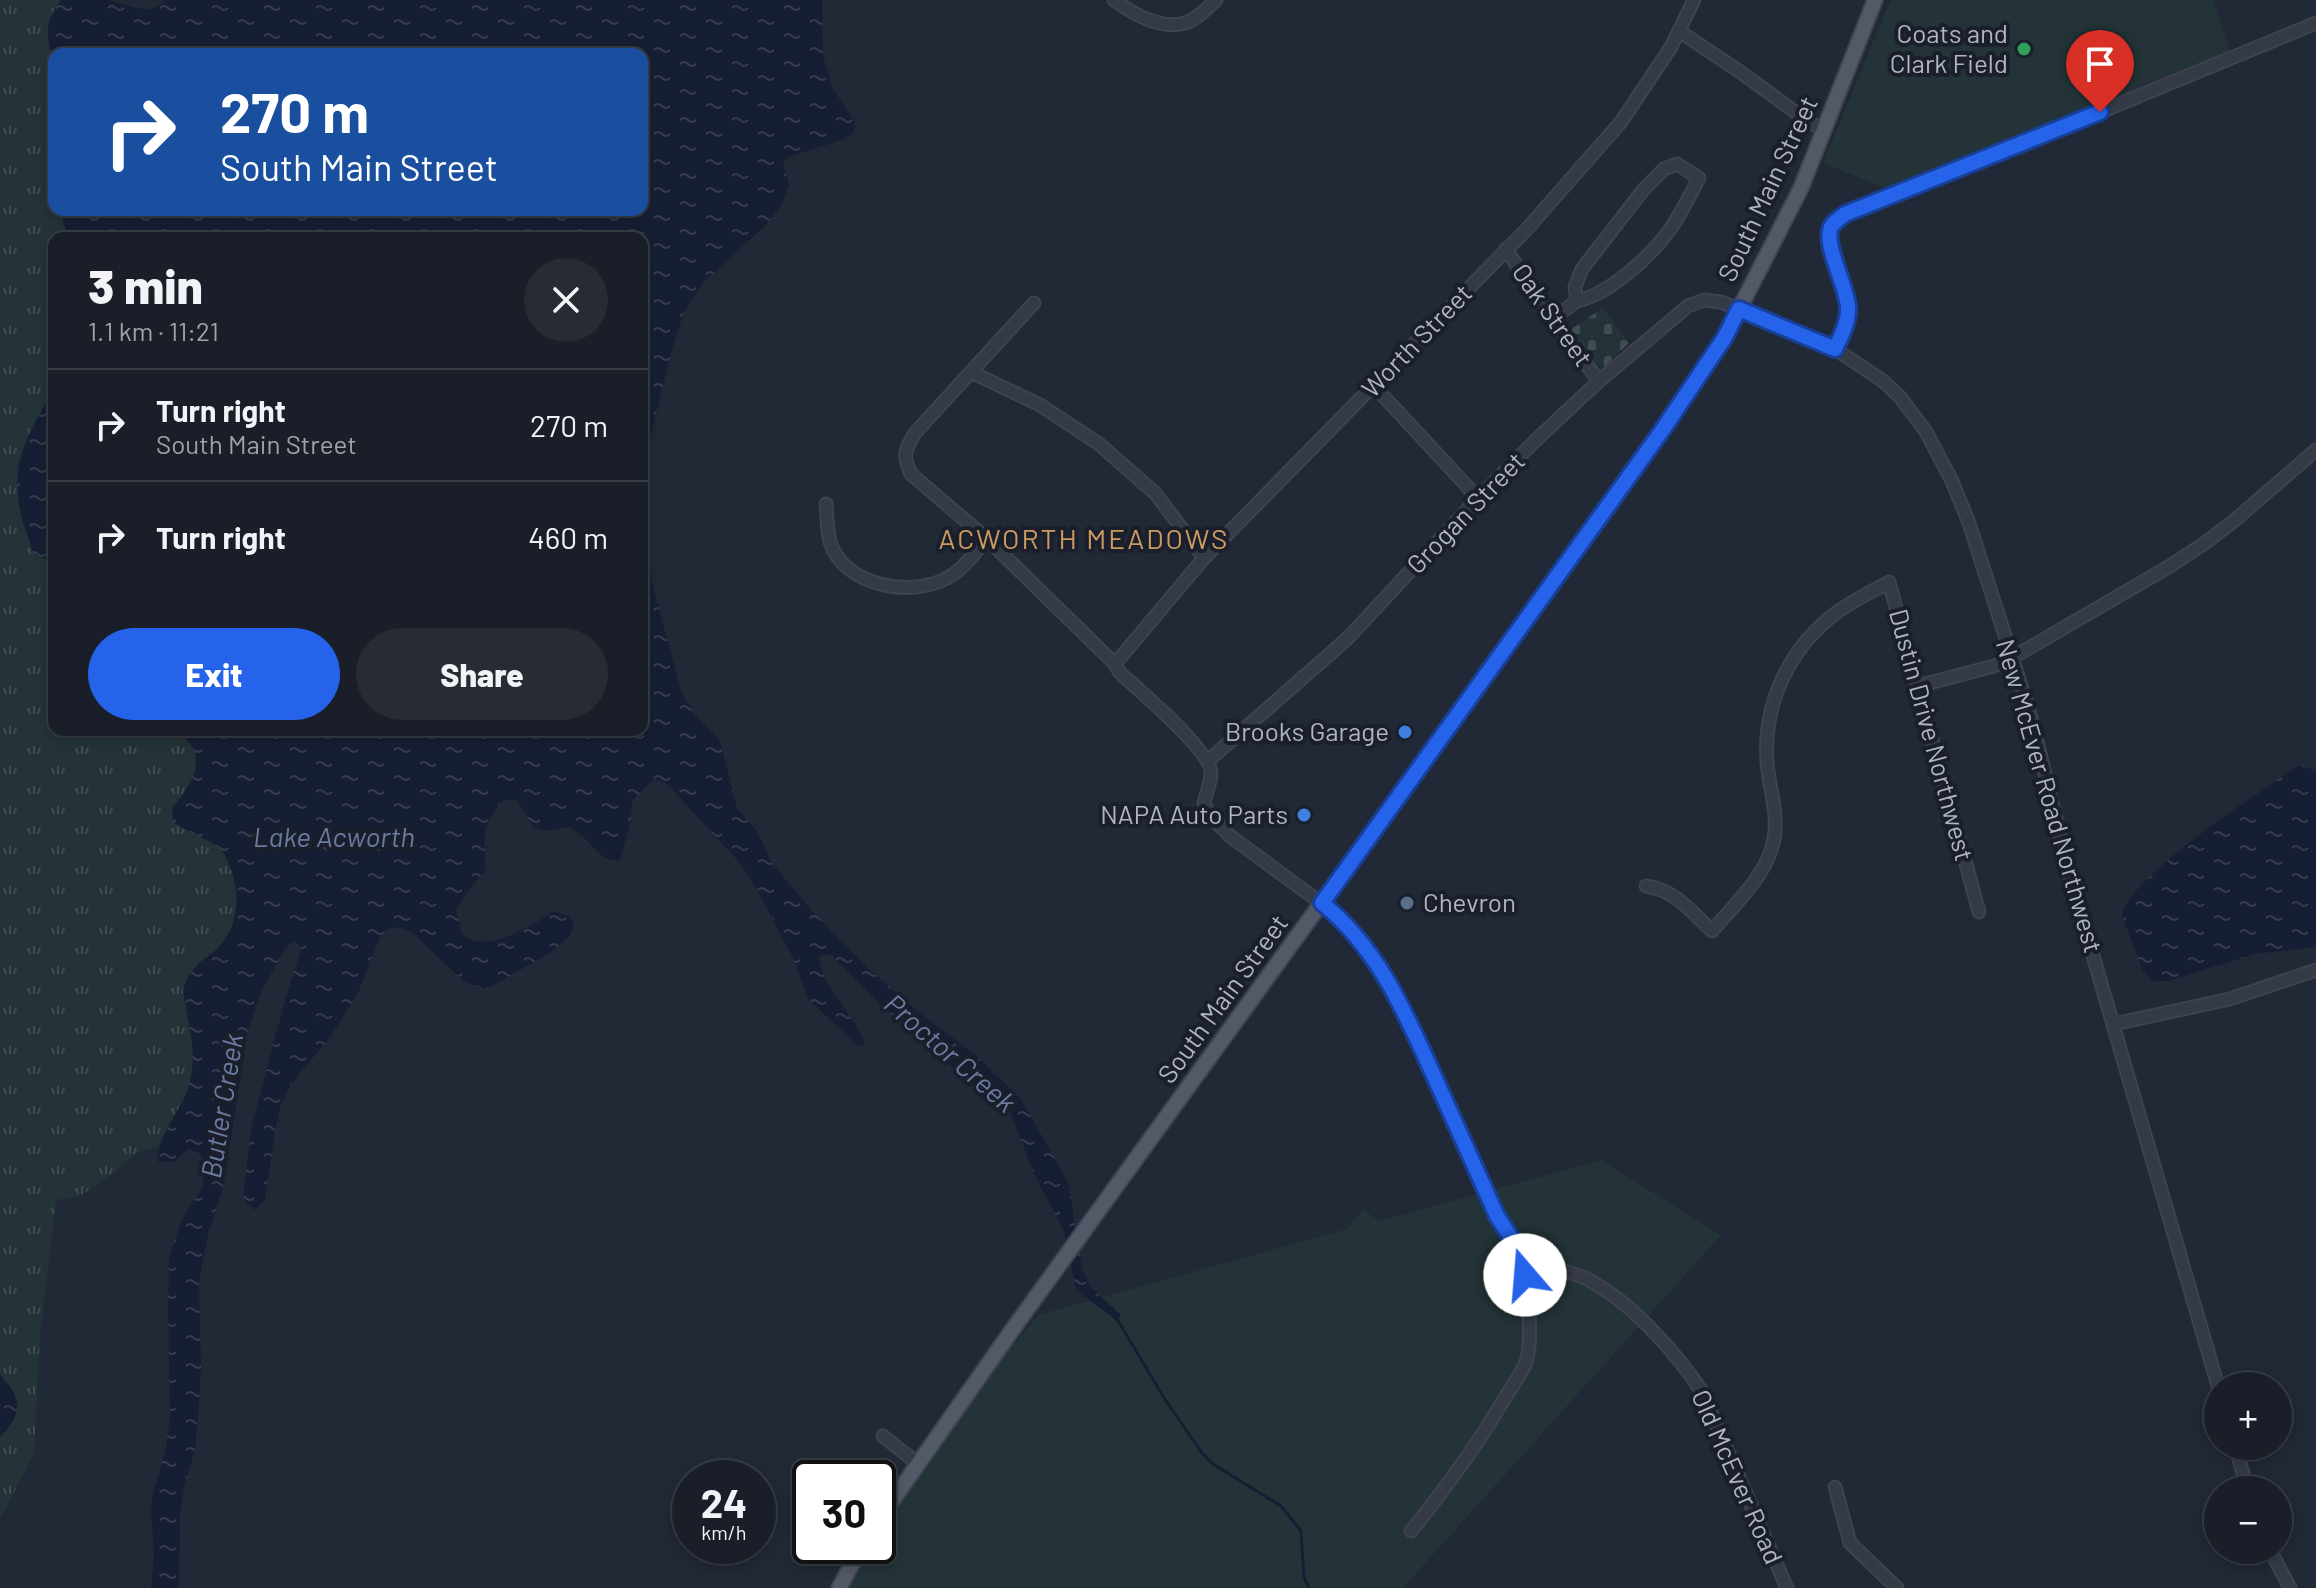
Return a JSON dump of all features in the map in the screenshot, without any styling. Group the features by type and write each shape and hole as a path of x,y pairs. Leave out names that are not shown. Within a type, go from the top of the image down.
{"main road":[{"name":"South Main Street","path":"896,1495 1661,432 1725,337 1788,214 1825,130 1875,0"},
{"path":"839,1588 852,1564"}],"street":[{"path":"1114,0 1135,15 1168,25 1187,23 1216,0"},
{"name":"Worth Street","path":"1115,664 1204,558 1526,230 1621,122 1644,90 1694,0"},
{"path":"1835,349 1844,331 1849,309 1829,240 1830,229 1845,214 2316,23"},
{"path":"1679,31 1810,123 1825,130"},
{"path":"1552,319 1577,301 1605,291 1653,249 1682,213 1699,178 1677,164 1664,169 1655,178 1582,269 1575,287 1577,301"},
{"name":"Oak Street","path":"1506,249 1552,319 1599,381"},
{"name":"Grogan Street","path":"1208,761 1348,638 1478,498 1599,381 1688,306 1713,300 1739,309"},
{"path":"1034,303 915,433 906,448 904,460 911,474 987,539 1184,733 1208,761"},
{"name":"New McEver Road Northwest","path":"1739,309 1835,349 1864,367 1900,397 1932,442 1952,481 1969,523 2031,717 2071,880 2214,1372"},
{"path":"971,372 1040,405 1099,444 1155,493 1204,558"},
{"path":"1374,386 1478,498"},
{"path":"1918,686 1994,666 2012,658 2170,566 2235,520 2316,450"},
{"path":"826,504 830,541 842,563 868,580 894,588 927,587 950,577 987,539"},
{"name":"Dustin Drive Northwest","path":"1646,886 1660,888 1676,896 1712,931 1753,883 1772,849 1775,834 1776,817 1767,743 1771,711 1782,679 1801,648 1825,622 1844,607 1889,582 1979,912"},
{"name":"Old McEver Road","path":"1208,761 1212,773 1204,803 1210,816 1230,836 1322,903 1356,934 1377,963 1406,1015 1497,1216 1512,1239 1540,1262 1588,1279 1611,1294 1638,1317 1689,1372 1701,1390 1787,1588"},
{"path":"2114,1024 2230,999 2316,970"},
{"path":"1411,1531 1461,1468 1527,1358 1525,1275 1528,1255"},
{"path":"883,1436 918,1464"},
{"path":"1835,1487 1850,1543 1897,1588"},
{"path":"2277,1564 2290,1588"}],"green space":[{"path":"0,0 61,0 48,29 51,48 48,48 48,216 62,216 66,232 48,232 48,399 17,465 19,507 33,552 48,561 48,736 184,737 195,753 195,774 172,808 224,852 236,880 237,908 231,930 218,948 199,962 183,991 195,1062 188,1090 158,1146 127,1160 116,1172 80,1196 56,1200 40,1337 34,1454 0,1519"},
{"path":"1893,0 2213,0 2231,54 1894,192 1823,163"},
{"path":"1603,308 1629,343 1604,367 1596,365 1570,330"},
{"path":"1601,1160 1721,1235 1403,1588 838,1588 852,1564 896,1564 896,1494 934,1440 1038,1315 1347,1229 1363,1209 1379,1221"}],"water":[{"path":"61,0 106,0 145,9 159,6 166,0 822,0 823,56 833,89 855,122 854,132 842,140 789,157 783,163 789,184 783,202 767,224 702,284 684,312 648,445 648,232 66,232 62,216 648,216 648,48 51,48 48,29"},
{"path":"48,399 48,561 33,553 20,511 18,488 21,457"},
{"name":"Lake Acworth","path":"648,563 682,694 696,716 720,740 737,808 757,831 772,863 812,911 868,968 979,1058 1021,1099 1069,1184 1082,1269 1090,1286 1121,1315 1117,1321 1076,1290 1064,1231 1034,1174 1008,1107 944,1061 831,955 819,956 821,968 832,991 861,1034 865,1046 857,1045 809,1000 792,956 740,863 667,784 654,778 632,802 631,820 620,860 605,857 569,827 544,831 533,828 516,800 503,800 487,825 486,870 456,910 462,934 473,940 493,941 515,933 554,911 570,917 574,924 570,936 548,954 487,989 463,981 413,933 399,927 388,929 380,937 358,993 331,1036 292,1083 281,1104 265,1200 255,1210 247,1204 243,1195 252,1125 302,947 294,942 285,949 262,990 248,1030 223,1188 208,1235 199,1282 199,1406 195,1450 180,1516 179,1588 151,1588 154,1557 151,1509 166,1448 170,1416 169,1257 183,1217 202,1188 206,1168 199,1153 188,1149 174,1162 158,1162 159,1152 165,1133 188,1089 193,1065 183,991 196,966 217,949 230,931 237,899 234,877 223,853 173,822 172,808 190,783 196,764 192,745 181,736 648,736"},
{"path":"2298,766 2306,766 2316,772 2316,947 2255,954 2168,981 2153,981 2143,971 2122,916 2129,900 2170,858"},
{"path":"0,1374 13,1391 17,1406 13,1421 0,1437"}],"waterway":[{"name":"Proctor Creek","path":"1117,1319 1166,1401 1202,1453 1213,1464 1281,1506 1301,1531 1304,1577 1309,1588"}],"place":[{"name":"Coats and Clark Field","path":"2024,49"},
{"name":"Brooks Garage","path":"1405,732"},
{"name":"NAPA Auto Parts","path":"1304,815"},
{"name":"Chevron","path":"1407,903"}],"district":[{"name":"ACWORTH MEADOWS","path":"1084,539"}],"route":[{"path":"1525,1275 1528,1255 1512,1239 1497,1216 1402,1008 1377,963 1356,934 1322,903 1661,432 1725,337 1739,309 1835,349 1844,331 1849,309 1829,240 1830,229 1837,220 1845,214 2100,112"}],"water label":[{"name":"Butler Creek","path":"222,1106"}]}
